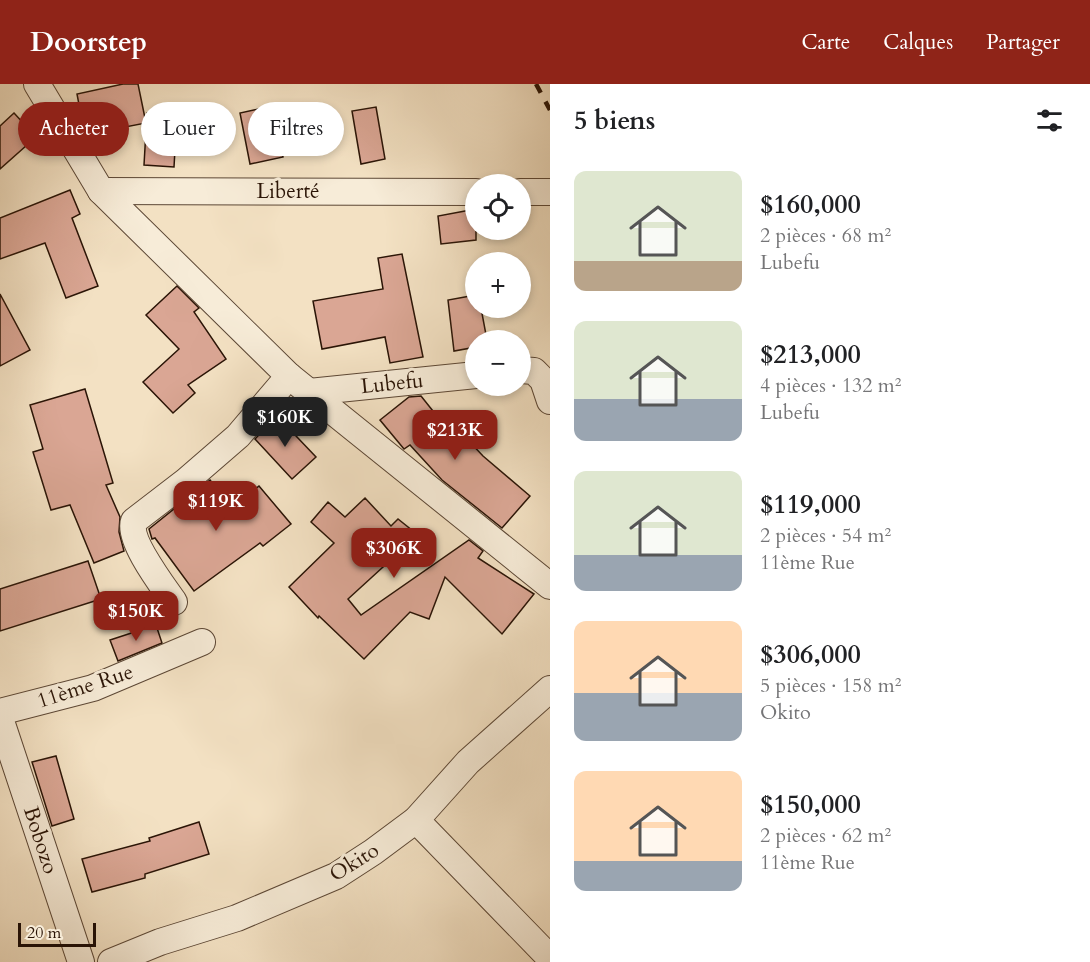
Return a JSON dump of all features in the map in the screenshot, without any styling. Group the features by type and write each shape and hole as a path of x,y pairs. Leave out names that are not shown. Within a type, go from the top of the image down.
{"street":[{"path":"37,84 101,191 289,376 550,586"},
{"name":"Liberté","path":"101,191 465,192"},
{"path":"531,192 550,192"},
{"path":"531,371 543,380 550,400"},
{"path":"174,602 135,540 131,527 134,521 186,481 238,436 289,376"},
{"name":"Lubefu","path":"309,392 465,376"},
{"name":"11ème Rue","path":"0,712 93,688 202,642"},
{"name":"Okito","path":"111,962 160,942 237,918 336,876 416,820 468,762 550,688"},
{"name":"Bobozo","path":"0,718 81,962"},
{"path":"416,820 550,957"}],"building":[{"path":"123,84 138,84 142,102 141,124 129,126 129,102 79,102 77,94"},
{"path":"376,107 385,159 361,164 352,111"},
{"path":"248,111 248,154 240,113"},
{"path":"14,113 18,117 18,153 0,169 0,126"},
{"path":"145,156 175,156 174,167 144,165"},
{"path":"248,156 283,156 283,157 250,164"},
{"path":"70,190 80,214 72,218 98,286 66,298 45,243 0,259 0,218"},
{"path":"465,211 465,240 476,240 441,244 438,216"},
{"path":"402,254 423,357 390,363 385,337 322,349 313,301 383,289 378,258"},
{"path":"177,286 199,308 194,312 226,359 188,385 195,393 173,413 143,382 179,349 146,315"},
{"path":"0,294 30,350 0,366"},
{"path":"465,297 465,318 483,318 485,330 465,330 465,349 454,351 448,300"},
{"path":"85,389 113,483 106,485 120,517 119,532 124,551 94,563 70,505 51,510 33,452 43,449 30,405"},
{"path":"421,396 460,445 467,439 483,456 530,496 502,528 442,480 410,445 404,449 380,420 409,397"},
{"path":"277,416 316,457 292,479 255,439"},
{"path":"210,480 232,508 259,486 291,524 263,546 260,543 194,591 155,538 152,539 149,529"},
{"path":"365,498 391,526 398,519 418,535 348,599 361,615 469,540 483,551 478,558 534,594 502,634 445,577 429,619 410,612 364,659 319,616 318,618 289,587 334,543 311,522 328,502 345,517"},
{"path":"88,561 101,599 0,631 0,589"},
{"path":"156,625 162,643 118,661 110,640"},
{"path":"56,756 74,819 52,826 32,762"},
{"path":"199,822 209,854 145,874 145,878 92,892 82,859 150,841 149,838"}],"railway":[{"path":"536,84 550,110"}]}
